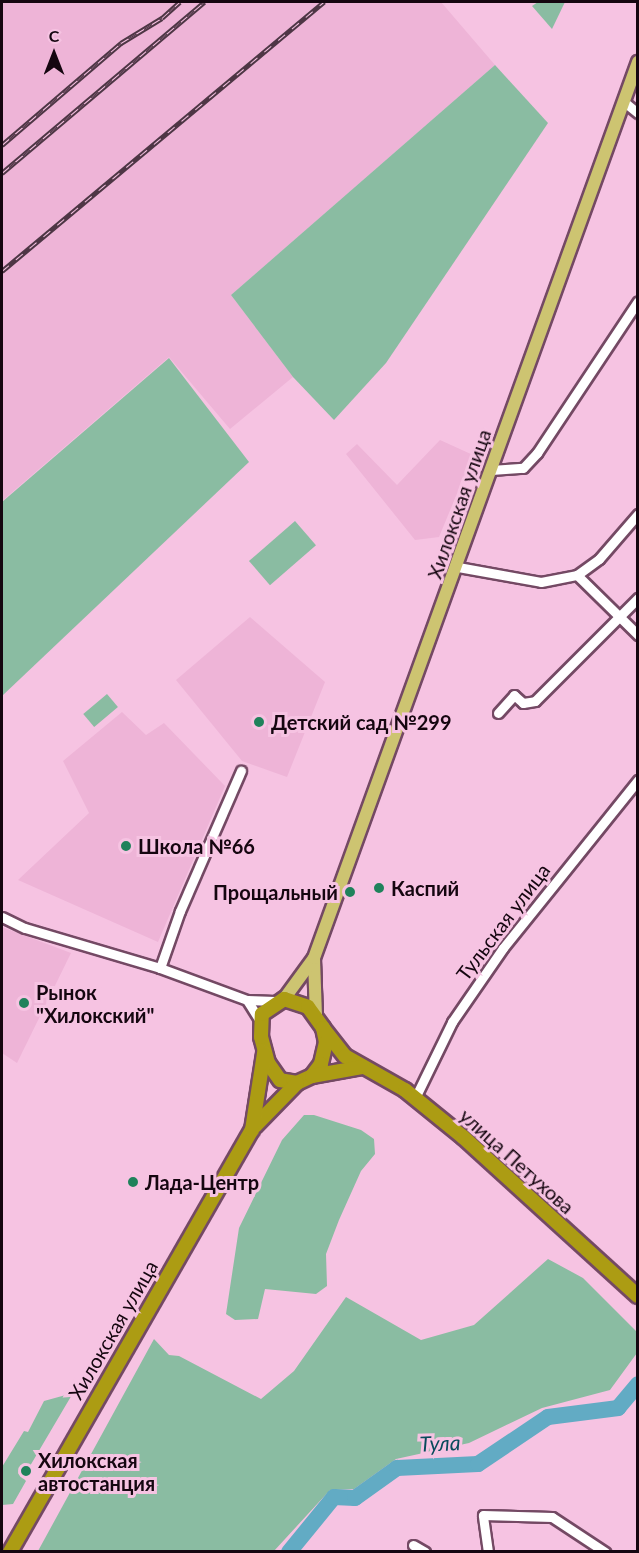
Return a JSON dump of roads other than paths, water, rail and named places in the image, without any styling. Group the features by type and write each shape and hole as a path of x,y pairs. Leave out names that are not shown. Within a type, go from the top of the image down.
{"highway":[{"path":"252,1130 264,1053 262,1014 279,1000 308,1007 319,1023 326,1055 312,1077"},
{"name":"улица Петухова","path":"319,1023 334,1046 415,1098 638,1296"},
{"path":"264,1053 280,1080 297,1083"},
{"path":"252,1130 297,1083 312,1077 363,1066"},
{"name":"Хилокская улица","path":"10,1551 252,1130"}],"main road":[{"name":"Хилокская улица","path":"314,958 458,567 638,62"},
{"path":"279,1000 314,958"},
{"path":"314,958 319,1023"}],"street":[{"path":"623,100 638,113"},
{"path":"491,470 523,468 537,453 638,301"},
{"path":"458,567 541,582 577,575 599,559 638,514"},
{"path":"577,575 616,616 638,635"},
{"path":"498,713 514,695 523,703 535,701 616,616 638,597"},
{"path":"160,968 180,911 241,771"},
{"name":"Тульская улица","path":"415,1098 452,1022 503,948 638,780"},
{"path":"2,917 25,928 160,968 248,1000 279,1000"},
{"path":"248,1000 261,1022"},
{"path":"488,1551 483,1515 552,1517 605,1551"},
{"path":"412,1545 425,1551"}],"waterway":[{"name":"Тула","path":"289,1552 334,1497 355,1498 397,1468 478,1464 548,1417 618,1408 638,1384"}],"railway":[{"path":"2,145 121,43 162,18 180,2"},
{"path":"2,173 204,2"},
{"path":"2,271 324,2"}],"place":[{"name":"Детский сад №299","path":"259,722"},
{"name":"Школа №66","path":"126,846"},
{"name":"Каспий","path":"379,888"},
{"name":"Прощальный","path":"350,892"},
{"name":"Рынок \"Хилокский\"","path":"24,1003"},
{"name":"Лада-Центр","path":"133,1182"},
{"name":"Хилокская автостанция","path":"26,1471"}]}
